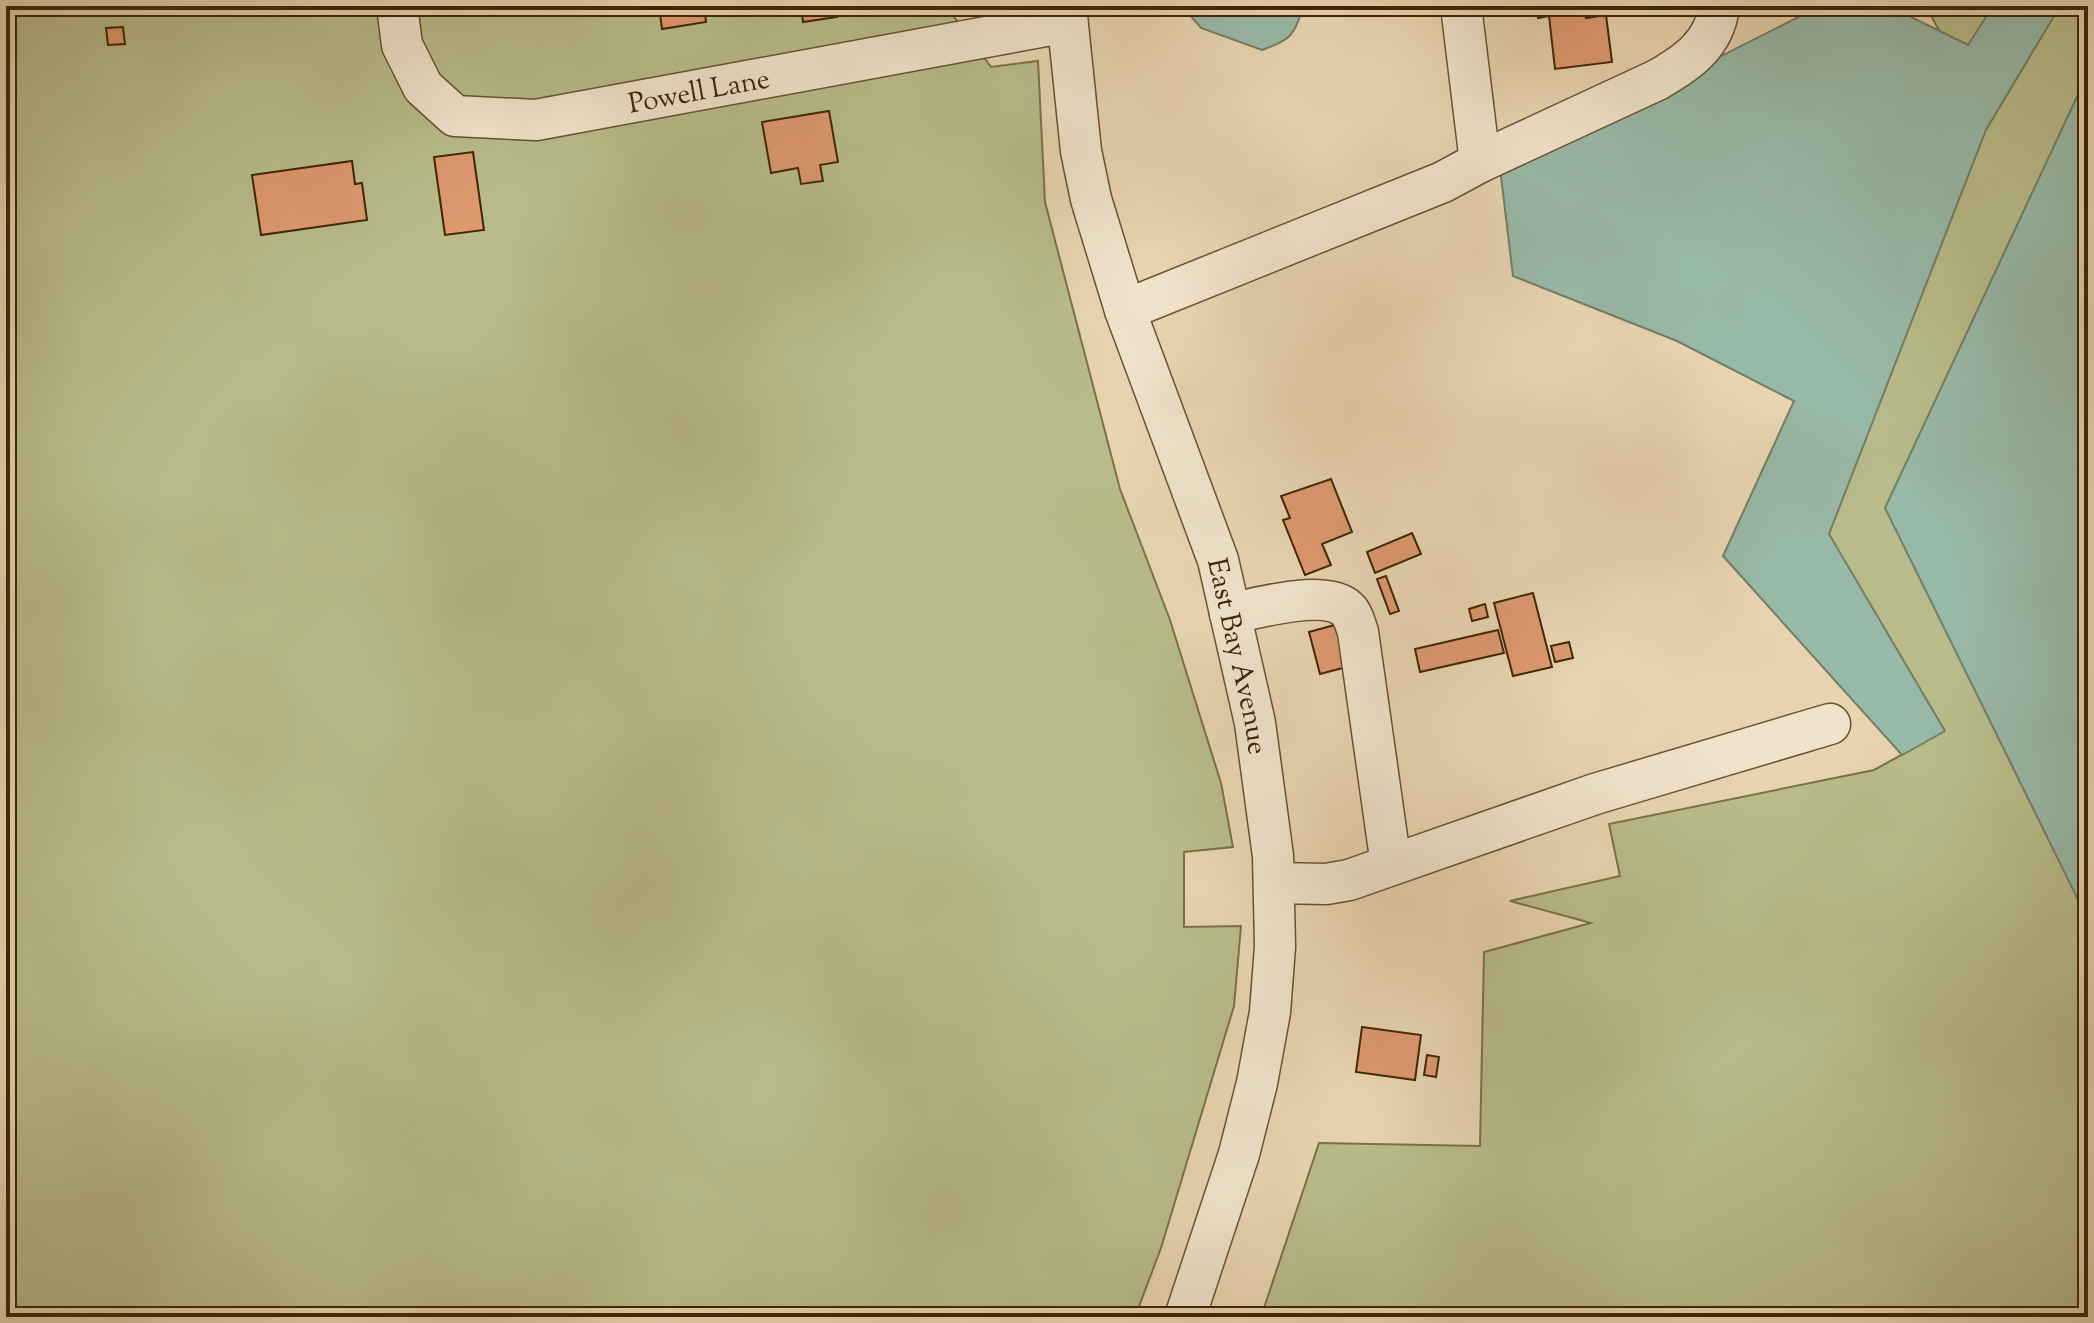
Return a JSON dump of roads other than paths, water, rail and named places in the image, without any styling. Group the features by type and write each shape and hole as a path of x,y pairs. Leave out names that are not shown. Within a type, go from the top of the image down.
{"street":[{"name":"Powell Lane","path":"397,6 402,45 423,87 455,116 536,120 1067,14"},
{"path":"1461,6 1480,162"},
{"path":"1125,310 1443,182 1657,80 1695,56 1710,36 1719,6"},
{"name":"East Bay Avenue","path":"1067,14 1081,151 1091,199 1125,310 1218,560 1255,723 1273,856 1275,947 1270,1012 1257,1083 1239,1154 1185,1317"},
{"path":"1230,614 1278,603 1314,601 1346,607 1352,616 1358,632 1391,865"},
{"path":"1274,883 1326,884 1349,880 1595,794 1830,724"}]}
